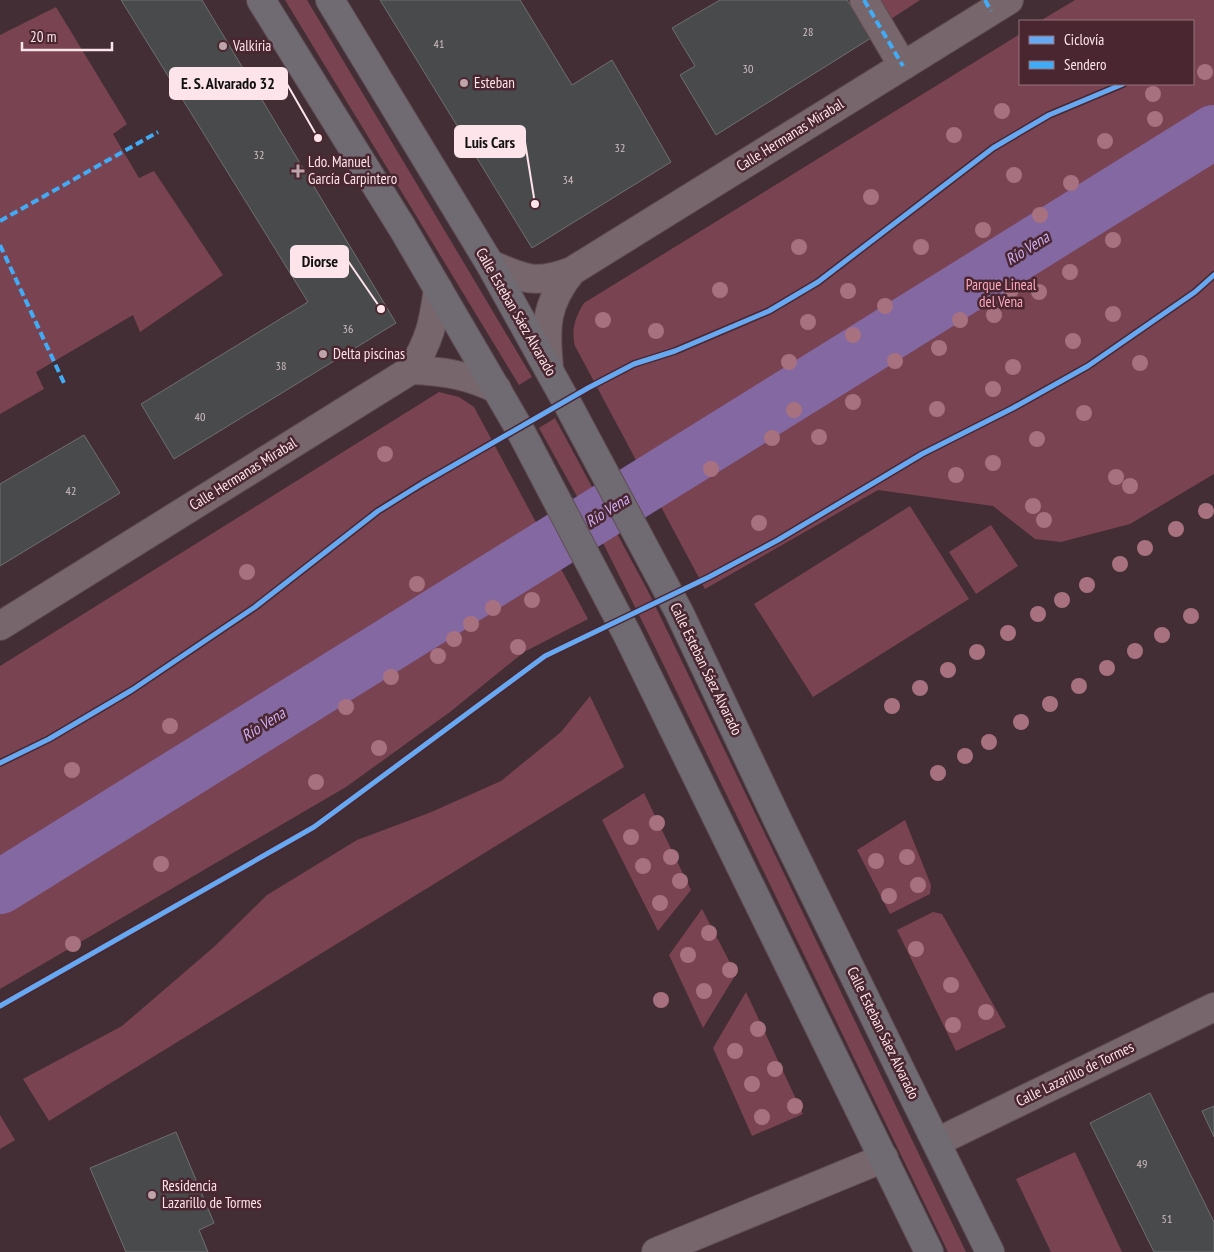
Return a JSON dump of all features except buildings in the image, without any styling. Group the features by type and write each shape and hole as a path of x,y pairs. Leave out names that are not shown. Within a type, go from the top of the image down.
{"main road":[{"path":"261,0 438,289 524,437 613,607 929,1252"},
{"name":"Calle Esteban Sáez Alvarado","path":"330,0 490,264 549,368 664,582 990,1252"}],"street":[{"path":"864,0 903,66"},
{"name":"Calle Hermanas Mirabal","path":"490,264 532,280 551,279 572,271 903,66 995,4"},
{"name":"Calle Hermanas Mirabal","path":"549,368 546,339 551,302 559,286 572,271"},
{"path":"410,370 425,347 433,324 438,289"},
{"path":"410,370 438,370 468,376 497,389"},
{"name":"Calle Hermanas Mirabal","path":"0,626 410,370"},
{"name":"Calle Lazarillo de Tormes","path":"936,1142 1214,1007"},
{"path":"656,1252 884,1158"}],"green space":[{"path":"285,0 307,0 532,377 519,385"},
{"path":"880,0 920,0 891,19"},
{"name":"Parque Lineal del Vena","path":"1075,0 1214,0 1214,474 1130,524 1061,542 1035,539 993,506 878,490 705,589 575,346 573,334 578,313 584,303 1019,35 1019,85 1194,85 1194,20 1042,20"},
{"path":"56,7 127,124 113,134 139,178 154,171 223,275 140,332 133,315 36,372 44,389 0,414 0,35"},
{"path":"439,392 459,397 474,407 588,619 524,652 450,712 346,787 0,989 0,666"},
{"path":"555,418 650,595 966,1252 948,1252 651,639 604,545 539,428"},
{"path":"910,506 969,599 813,697 754,604"},
{"path":"991,525 1018,566 976,594 949,552"},
{"path":"590,696 624,767 49,1121 23,1079 122,1026 215,946 267,895 357,840 429,813 501,781 561,732"},
{"path":"644,793 691,890 658,931 602,820"},
{"path":"905,820 931,885 930,894 890,914 857,850"},
{"path":"702,909 736,974 703,1028 669,955"},
{"path":"933,912 942,914 1006,1027 956,1051 897,930"},
{"path":"746,992 803,1114 752,1136 713,1048"},
{"path":"0,1115 15,1140 0,1149"},
{"path":"1075,1152 1122,1252 1051,1252 1016,1179"}],"waterway":[{"name":"Río Vena","path":"0,887 1214,132"}],"marked path":[{"path":"864,0 903,66"},
{"path":"985,0 991,11"},
{"path":"0,221 158,132"},
{"path":"0,245 64,383"}],"cycle path":[{"path":"0,763 49,739 132,690 255,607 378,511 423,483 588,388 634,364 675,351 769,311 818,282 993,148 1049,115 1121,85"},
{"path":"0,1006 314,827 545,656 709,577 778,540 922,454 1013,408 1088,366 1195,292 1214,275"}],"place":[{"name":"Valkiria","path":"223,46"},
{"name":"Esteban","path":"464,83"},
{"name":"E. S. Alvarado 32","path":"318,138"},
{"name":"Ldo. Manuel García Carpintero","path":"298,171"},
{"name":"Luis Cars","path":"535,204"},
{"name":"Diorse","path":"381,309"},
{"name":"Delta piscinas","path":"323,354"},
{"name":"Residencia Lazarillo de Tormes","path":"152,1195"}]}
